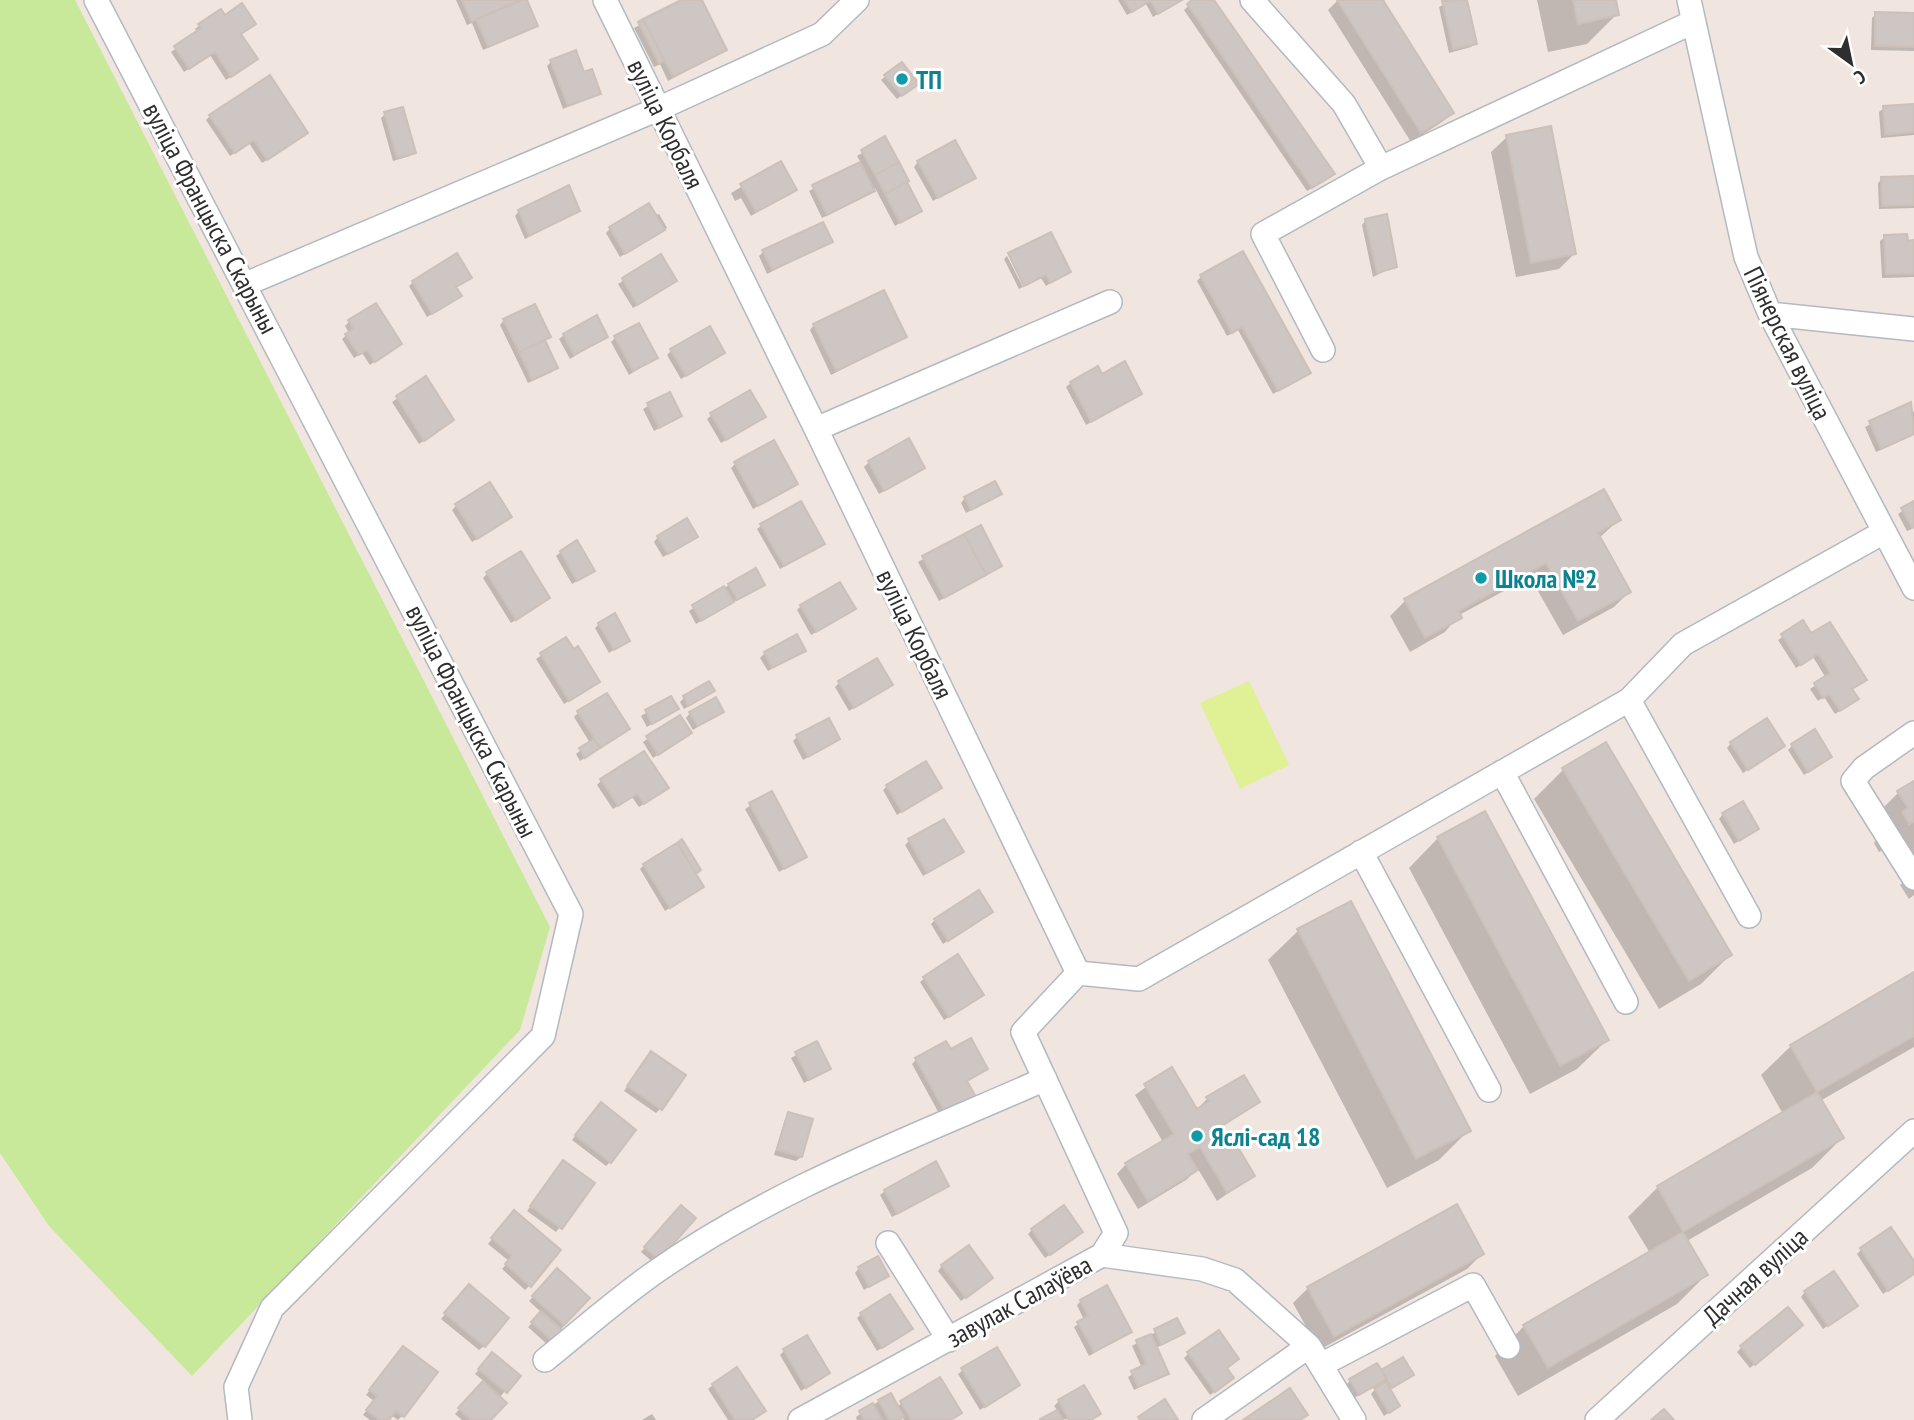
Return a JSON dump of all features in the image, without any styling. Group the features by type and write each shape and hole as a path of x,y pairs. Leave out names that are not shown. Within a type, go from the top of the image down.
{"street":[{"name":"вуліца Францыска Скарыны","path":"96,0 246,284 571,914 543,1035 272,1308 236,1387 240,1420"},
{"name":"вуліца Корбаля","path":"605,0 817,429 1078,972"},
{"path":"1252,0 1344,104 1381,168"},
{"path":"246,284 658,108 822,34 860,1"},
{"path":"1324,350 1263,234 1381,168 1691,11"},
{"name":"Піянерская вуліца","path":"1691,11 1746,257 1770,314 1914,588"},
{"path":"817,429 1110,302"},
{"path":"1770,314 1914,329"},
{"path":"1102,1255 1116,1233 1023,1032 1078,972 1139,979 1629,700 1683,644 1884,532"},
{"path":"1629,700 1749,916"},
{"path":"1914,733 1864,768 1853,781 1914,878"},
{"path":"1502,772 1626,1002"},
{"path":"1362,852 1489,1090"},
{"path":"545,1360 653,1273 730,1226 809,1183 1045,1079"},
{"name":"Дачная вуліца","path":"1597,1420 1914,1131"},
{"path":"888,1243 949,1340"},
{"name":"завулак Салаўёва","path":"800,1420 1102,1255 1202,1269 1235,1280 1315,1355 1354,1420"},
{"path":"1204,1420 1315,1355 1473,1285 1508,1347"}],"green space":[{"path":"0,0 75,0 550,927 520,1030 192,1376 49,1226 0,1153"},
{"path":"1249,681 1289,765 1240,789 1200,703"}],"building":[{"path":"462,0 522,0 471,22"},
{"path":"527,0 538,26 488,47 476,19"},
{"path":"681,0 702,0 727,50 673,77 643,19"},
{"path":"1124,0 1150,0 1150,1 1132,12"},
{"path":"1150,0 1182,0 1158,14"},
{"path":"1192,0 1214,0 1335,174 1312,188 1187,4"},
{"path":"1337,0 1383,0 1454,113 1421,133"},
{"path":"1467,0 1477,44 1453,49 1442,1"},
{"path":"1573,0 1616,0 1619,15 1578,24"},
{"path":"242,3 256,24 241,34 258,59 231,77 215,52 189,69 174,46 201,28 198,24 221,9 225,15"},
{"path":"1875,12 1914,13 1914,47 1875,46"},
{"path":"643,19 665,61 659,64 638,22"},
{"path":"576,50 584,72 592,69 601,94 568,106 550,60"},
{"name":"ТП","path":"902,62 919,84 902,96 884,75"},
{"path":"270,75 308,133 267,160 254,140 235,153 209,115"},
{"path":"1914,104 1914,132 1885,135 1883,106"},
{"path":"403,107 416,153 397,158 384,112"},
{"path":"1551,126 1576,254 1531,263 1506,135"},
{"path":"885,136 899,162 875,175 861,150"},
{"path":"955,140 976,178 938,198 917,161"},
{"path":"781,161 797,190 756,212 740,184"},
{"path":"860,162 875,191 827,215 812,185"},
{"path":"899,162 909,181 885,194 875,175"},
{"path":"1914,176 1914,205 1882,206 1881,177"},
{"path":"907,182 922,211 900,223 885,194"},
{"path":"569,185 580,211 529,236 518,210"},
{"path":"649,203 665,230 625,254 609,227"},
{"path":"1387,214 1397,267 1377,273 1365,219"},
{"path":"823,222 833,242 772,270 762,250"},
{"path":"1051,232 1071,272 1050,283 1046,275 1024,286 1008,253"},
{"path":"1907,234 1908,241 1914,240 1914,274 1886,274 1884,235"},
{"path":"1243,251 1311,373 1278,391 1242,327 1232,333 1200,275"},
{"path":"457,253 472,278 456,287 462,296 432,314 412,281"},
{"path":"661,254 677,281 637,305 622,278"},
{"path":"884,290 907,337 836,371 813,324"},
{"path":"376,303 402,344 375,362 367,350 359,355 345,334 353,329 348,320"},
{"path":"535,304 551,337 519,352 503,319"},
{"path":"597,315 608,337 574,355 563,334"},
{"path":"639,323 658,358 633,371 614,336"},
{"path":"710,326 725,353 686,376 670,349"},
{"path":"545,340 558,368 532,380 519,352"},
{"path":"1125,361 1142,394 1091,422 1070,382 1098,366 1102,374"},
{"path":"426,376 454,420 424,441 396,396"},
{"path":"750,390 766,417 726,440 710,413"},
{"path":"670,392 682,416 659,428 647,403"},
{"path":"1911,402 1914,434 1881,449 1869,421"},
{"path":"909,438 925,468 884,491 868,461"},
{"path":"774,440 798,484 758,506 734,462"},
{"path":"995,481 1002,494 971,510 964,497"},
{"path":"490,482 512,517 477,539 455,504"},
{"name":"Школа №2","path":"1604,489 1621,520 1598,533 1631,592 1578,621 1546,563 1459,611 1462,618 1425,638 1404,599"},
{"path":"801,501 825,544 784,566 760,524"},
{"path":"1914,501 1914,527 1912,528 1901,508"},
{"path":"687,518 698,537 668,554 657,536"},
{"path":"981,525 1002,566 986,575 964,534"},
{"path":"964,534 986,575 944,598 922,556"},
{"path":"577,540 595,571 577,581 560,551"},
{"path":"521,551 550,598 516,620 486,572"},
{"path":"756,568 765,585 737,600 728,584"},
{"path":"840,582 856,609 816,632 800,605"},
{"path":"724,586 734,602 701,621 692,605"},
{"path":"615,613 630,641 614,650 598,623"},
{"path":"1803,620 1811,633 1830,622 1867,680 1852,689 1859,699 1840,711 1829,694 1823,698 1814,683 1830,673 1818,654 1801,665 1781,634"},
{"path":"797,634 806,651 772,668 764,652"},
{"path":"566,637 574,649 578,646 600,682 569,701 540,653"},
{"path":"877,658 893,685 854,708 838,681"},
{"path":"709,681 715,691 688,706 683,696"},
{"path":"607,693 630,729 600,748 577,711"},
{"path":"671,696 679,709 652,724 645,710"},
{"path":"716,697 724,712 698,726 689,712"},
{"path":"680,715 692,733 658,755 646,736"},
{"path":"829,718 840,739 808,757 796,735"},
{"path":"1767,718 1785,746 1748,770 1730,742"},
{"path":"1815,729 1832,757 1808,772 1791,744"},
{"path":"594,739 600,748 585,758 579,748"},
{"path":"1606,742 1732,955 1689,981 1562,768"},
{"path":"644,751 669,788 644,804 637,794 618,806 600,779"},
{"path":"926,761 942,788 902,812 886,785"},
{"path":"1914,781 1914,821 1909,824 1902,812 1908,808 1897,791"},
{"path":"772,791 807,857 784,869 749,803"},
{"path":"1743,801 1759,829 1739,841 1722,813"},
{"path":"1485,811 1609,1040 1560,1066 1437,837"},
{"path":"944,819 964,852 927,873 908,839"},
{"path":"682,839 701,870 696,874 677,843"},
{"path":"677,843 704,887 670,908 643,864"},
{"path":"979,890 993,912 948,941 934,919"},
{"path":"1351,901 1471,1131 1416,1159 1297,929"},
{"path":"958,954 984,995 949,1017 923,977"},
{"path":"1914,972 1914,1036 1817,1092 1790,1045"},
{"path":"971,1038 988,1069 967,1081 976,1097 946,1114 915,1058 946,1041 951,1049"},
{"path":"817,1041 831,1069 809,1080 795,1052"},
{"path":"651,1051 686,1075 662,1110 627,1086"},
{"name":"Яслі-сад 18","path":"1172,1067 1197,1109 1209,1101 1206,1097 1244,1075 1260,1102 1220,1127 1229,1142 1233,1139 1255,1176 1227,1193 1200,1147 1188,1154 1198,1170 1148,1201 1125,1163 1174,1134 1144,1084"},
{"path":"1817,1092 1844,1138 1683,1232 1657,1186"},
{"path":"601,1102 636,1130 611,1163 575,1135"},
{"path":"788,1112 813,1119 802,1157 777,1150"},
{"path":"563,1160 595,1183 562,1229 530,1206"},
{"path":"936,1161 949,1186 897,1214 884,1190"},
{"path":"1457,1204 1484,1254 1334,1337 1307,1287"},
{"path":"681,1205 696,1218 659,1260 644,1247"},
{"path":"1064,1205 1083,1232 1050,1255 1031,1229"},
{"path":"514,1210 561,1250 531,1287 505,1264 512,1256 491,1238"},
{"path":"1891,1227 1914,1261 1914,1274 1888,1291 1860,1248"},
{"path":"1683,1232 1708,1275 1548,1368 1523,1325"},
{"path":"969,1245 993,1278 966,1298 941,1265"},
{"path":"878,1256 889,1276 869,1287 858,1267"},
{"path":"557,1268 590,1298 564,1325 532,1296"},
{"path":"1834,1271 1858,1306 1828,1326 1804,1291"},
{"path":"469,1284 509,1318 485,1347 444,1313"},
{"path":"1107,1285 1132,1332 1094,1352 1077,1322 1088,1316 1080,1300"},
{"path":"890,1294 913,1329 882,1348 860,1313"},
{"path":"1788,1307 1803,1325 1755,1365 1740,1346"},
{"path":"541,1311 563,1331 553,1342 531,1322"},
{"path":"1177,1318 1185,1333 1161,1345 1154,1329"},
{"path":"1219,1330 1239,1359 1227,1368 1234,1378 1215,1392 1187,1352"},
{"path":"1151,1334 1169,1374 1138,1387 1131,1371 1146,1364 1136,1340"},
{"path":"807,1335 830,1373 806,1388 783,1349"},
{"path":"403,1346 438,1372 404,1417 396,1411 389,1420 380,1420 366,1410 377,1396 369,1390"},
{"path":"997,1347 1020,1385 985,1407 961,1368"},
{"path":"492,1352 521,1376 507,1393 478,1369"},
{"path":"1403,1357 1414,1375 1392,1388 1381,1370"},
{"path":"1377,1363 1387,1379 1359,1395 1349,1379"},
{"path":"737,1367 766,1411 752,1420 735,1420 712,1384"},
{"path":"940,1377 962,1413 951,1420 911,1420 900,1401"},
{"path":"483,1381 507,1403 491,1420 471,1420 458,1408"},
{"path":"1386,1382 1400,1406 1389,1413 1374,1388"},
{"path":"1084,1385 1101,1414 1091,1420 1069,1420 1058,1400"},
{"path":"1290,1388 1308,1415 1300,1420 1243,1420"},
{"path":"891,1393 904,1417 899,1420 889,1420 878,1400"},
{"path":"1165,1399 1178,1420 1140,1420 1138,1417"},
{"path":"873,1403 882,1420 864,1420 859,1411"},
{"path":"1664,1409 1674,1420 1651,1420"},
{"path":"1057,1410 1063,1420 1040,1420 1040,1419"}],"place":[{"name":"ТП","path":"902,79"},
{"name":"Школа №2","path":"1481,578"},
{"name":"Яслі-сад 18","path":"1197,1136"}]}
